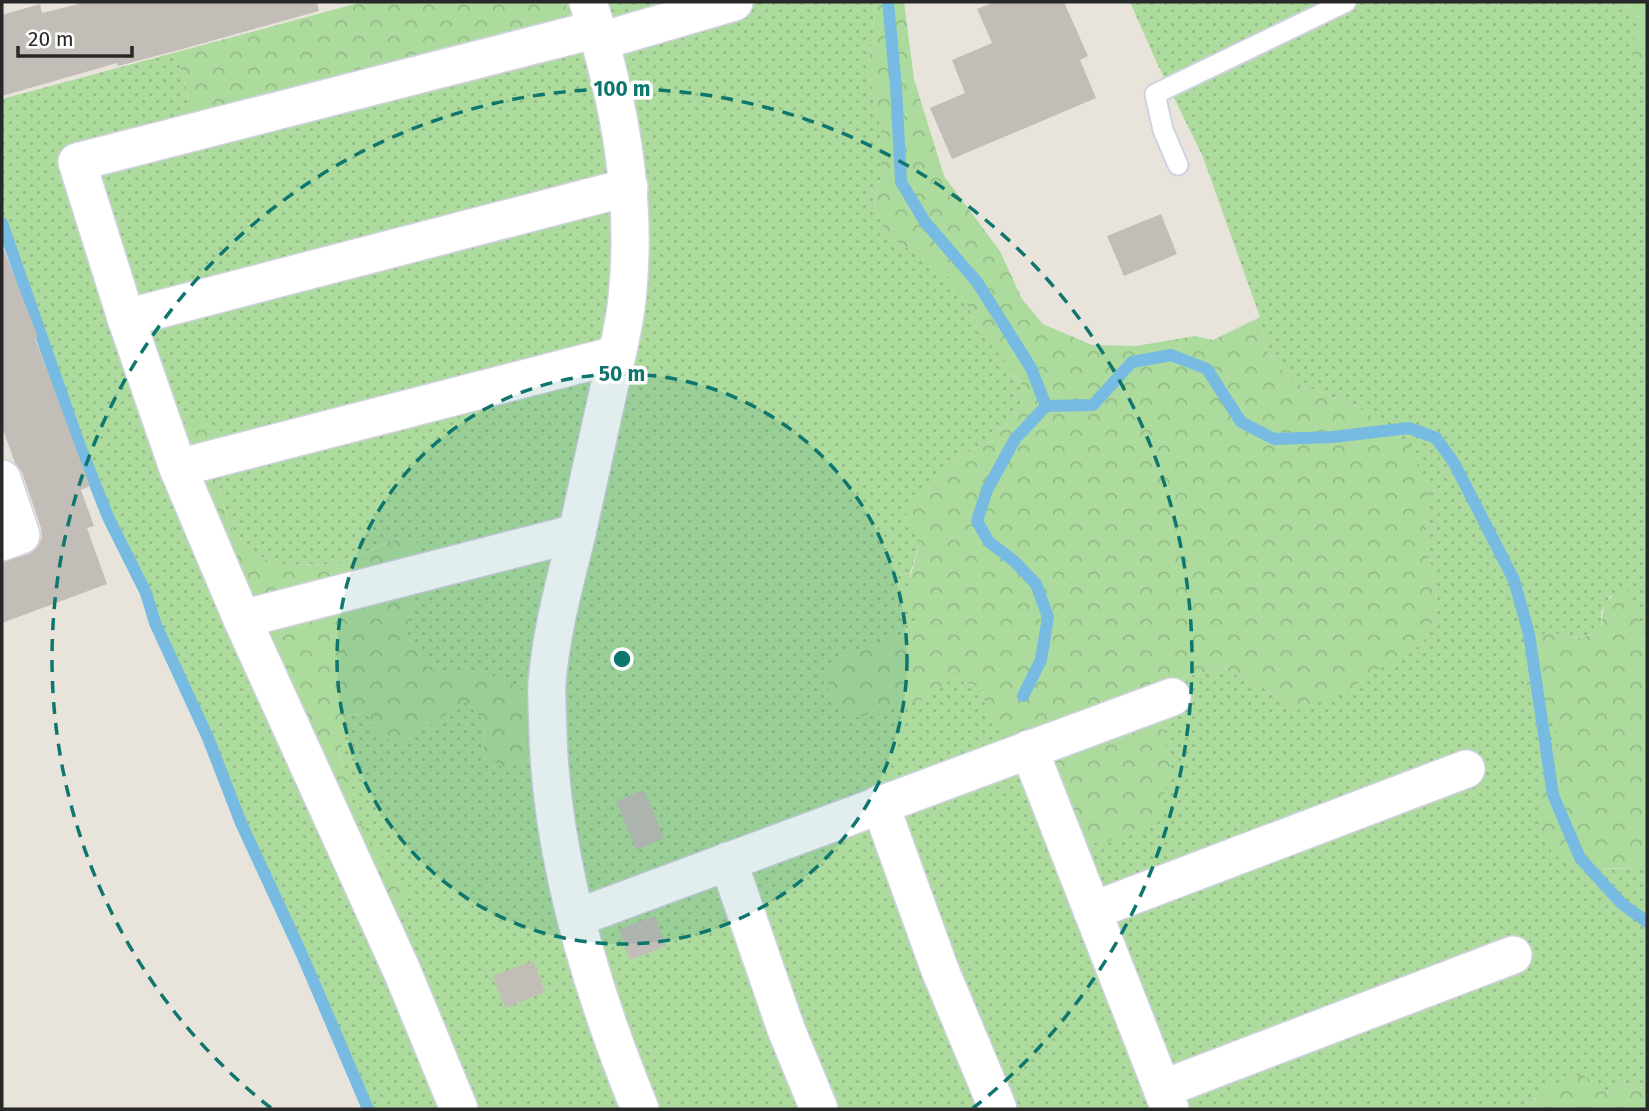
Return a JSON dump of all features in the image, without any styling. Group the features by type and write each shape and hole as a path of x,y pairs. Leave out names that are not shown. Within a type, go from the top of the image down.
{"street":[{"path":"459,1109 402,971 242,619 178,468 126,318 77,162 595,24 734,2"},
{"path":"595,24 611,80 629,187 631,237 627,301 559,604 547,685 549,754 557,834 576,918 640,1109"},
{"path":"126,318 629,187"},
{"path":"178,468 617,355"},
{"path":"2,479 21,535 2,542"},
{"path":"242,619 577,533"},
{"path":"576,918 1172,696"},
{"path":"1029,749 1166,1099 1513,955"},
{"path":"1092,911 1466,769"},
{"path":"880,804 940,970 998,1109"},
{"path":"727,861 786,1029 819,1109"}],"lane":[{"path":"1178,164 1163,130 1155,93 1346,2"}],"green space":[{"path":"362,2 567,2 564,15 553,28 194,122 177,52"},
{"path":"567,2 873,2 874,33 867,68 881,129 881,176 874,203 886,236 920,255 951,278 981,328 1023,387 1021,409 993,440 956,458 944,476 925,491 919,545 910,574 916,621 904,635 835,658 826,676 833,703 926,698 953,678 983,689 986,711 1037,734 1056,768 1084,844 1181,678 1221,668 1258,684 1296,710 1423,644 1438,608 1424,529 1430,496 1360,408 1291,381 1267,351 1260,317 1203,157 1130,2 1626,2 1627,12 1645,20 1640,69 1647,67 1647,657 1639,618 1611,595 1601,612 1602,631 1577,639 1548,632 1521,648 1522,675 1531,693 1556,718 1559,756 1541,777 1604,869 1647,869 1647,1089 1627,1084 1606,1091 1536,1097 1528,1109 368,1109 303,957 241,823 208,738 155,623 146,593 108,517 78,441 2,223 2,99 177,52 194,122 564,15","holes":["185,423 230,437 219,491 230,526 254,555 286,565 338,564 399,538 412,602 406,635 431,670 456,674 528,759 484,752 485,722 466,702 407,740 384,738 366,713 344,716 339,751 356,817 405,894 330,796"]},
{"path":"873,2 904,2 914,79 944,176 1000,251 1022,299 1043,324 1092,345 1136,346 1195,336 1213,340 1260,317 1267,351 1291,381 1360,408 1409,444 1430,496 1424,529 1438,608 1423,644 1386,664 1347,691 1296,710 1258,684 1221,668 1181,678 1159,716 1171,768 1157,823 1115,840 1084,844 1056,768 1037,734 1005,734 986,711 983,689 953,678 927,698 851,719 833,703 826,676 835,658 904,635 916,621 904,601 919,545 906,514 925,491 944,476 956,458 993,440 1021,409 1023,387 981,328 951,279 920,255 886,236 874,203 881,176 881,129 867,68 874,33"},
{"path":"1626,2 1647,2 1647,67 1640,69 1629,47 1645,20 1627,12"},
{"path":"207,422 230,437 219,491 230,526 254,555 286,565 338,564 400,538 416,541 425,556 406,635 431,670 493,676 525,691 528,759 504,769 484,752 485,722 466,702 407,740 384,738 366,713 344,716 339,752 356,816 405,894 399,909 380,905 177,442 185,423"},
{"path":"1627,589 1639,618 1647,657 1647,869 1572,868 1551,851 1538,813 1541,777 1559,756 1556,718 1531,693 1522,675 1521,648 1548,632 1577,639 1602,631 1606,604 1613,596"},
{"path":"1583,1075 1606,1091 1627,1084 1647,1089 1647,1109 1528,1109 1552,1086"}],"building":[{"path":"86,2 317,2 319,11 2,96 2,15 40,4 42,13"},
{"path":"994,2 1064,2 1088,56 1080,60 1096,98 952,159 930,108 965,93 952,60 992,43 977,9"},
{"path":"1161,214 1177,254 1124,276 1107,236"},
{"path":"2,250 38,337 35,338 90,486 81,490 94,526 87,528 107,584 2,623 2,562 29,554 37,548 42,538 22,472 15,463 2,427"},
{"path":"644,790 664,838 636,850 616,801"},
{"path":"655,916 666,946 630,960 619,929"},
{"path":"533,961 545,992 505,1008 493,976"}],"waterway":[{"path":"888,2 901,182 925,222 977,282 1031,368 1046,406 1093,405 1132,362 1171,355 1207,369 1241,422 1274,439 1333,437 1409,428 1436,438 1454,463 1514,580 1529,634 1553,795 1580,858 1622,904 1647,922"},
{"path":"2,223 78,441 108,517 146,593 155,623 208,738 241,823 303,957 368,1109"},
{"path":"1023,696 1041,660 1048,617 1036,584 1014,561 989,542 977,521 987,490 1015,439 1046,406"}]}
